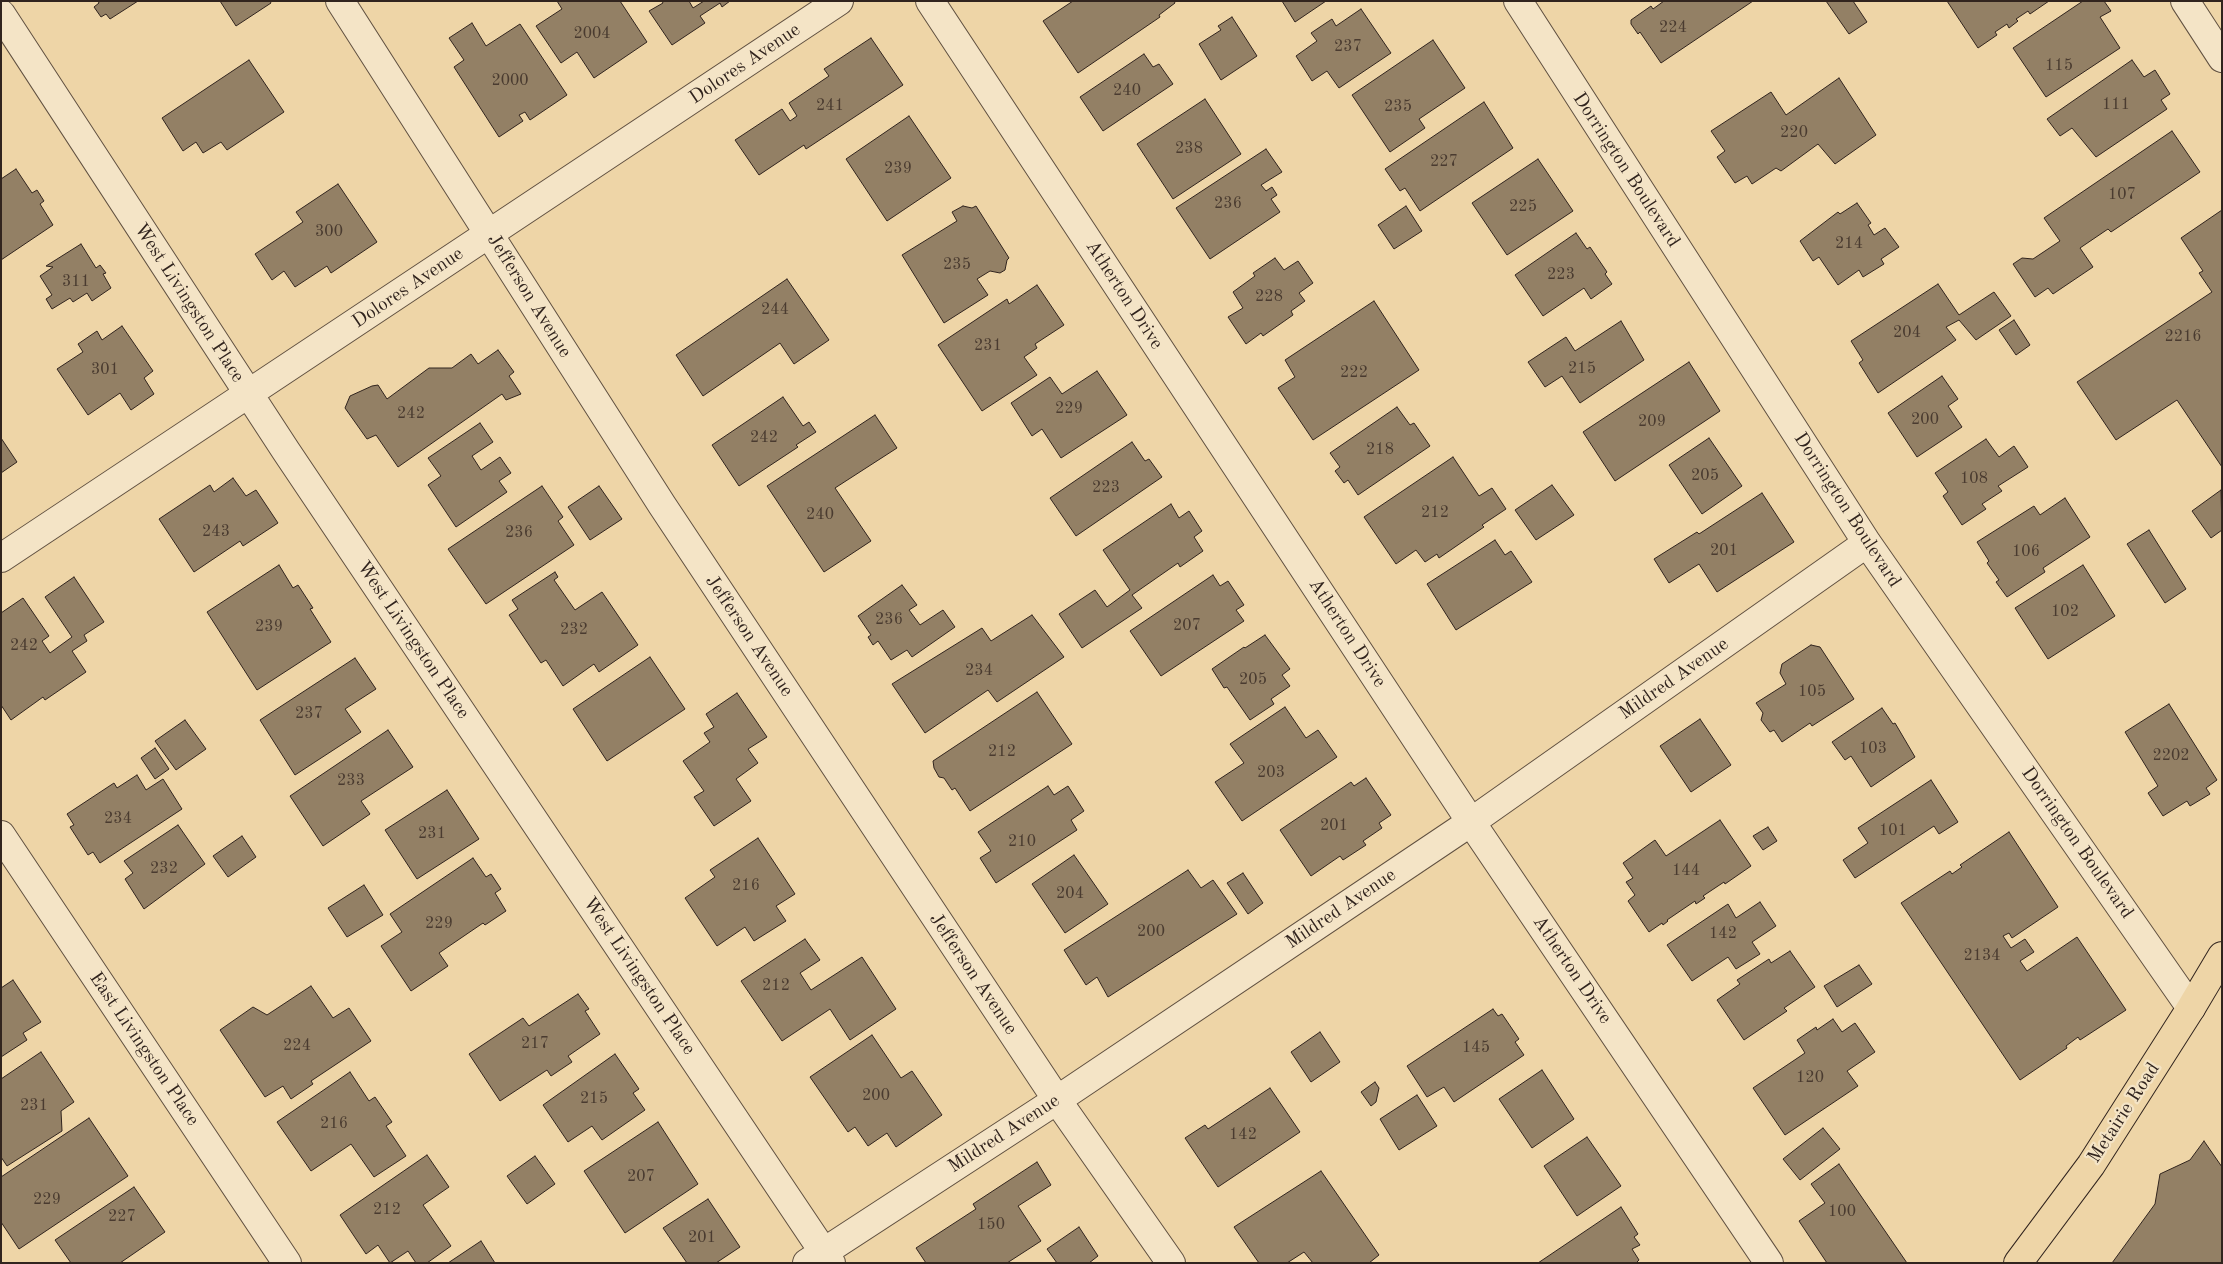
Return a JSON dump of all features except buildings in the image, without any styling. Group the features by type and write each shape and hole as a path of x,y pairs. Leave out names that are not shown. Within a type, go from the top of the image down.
{"main road":[{"name":"Metairie Road","path":"2018,1263 2091,1165 2222,958"}],"street":[{"name":"Jefferson Avenue","path":"340,1 662,505 1057,1100 1171,1263"},
{"name":"Dolores Avenue","path":"1,558 839,1"},
{"name":"Atherton Drive","path":"930,1 1472,822 1769,1263"},
{"name":"Dorrington Boulevard","path":"1518,1 1867,543 2191,1008"},
{"path":"2185,1 2222,58"},
{"name":"West Livingston Place","path":"1,14 249,394 821,1259"},
{"name":"Mildred Avenue","path":"821,1259 1472,822 1867,543"},
{"name":"East Livingston Place","path":"1,835 287,1263"}]}
